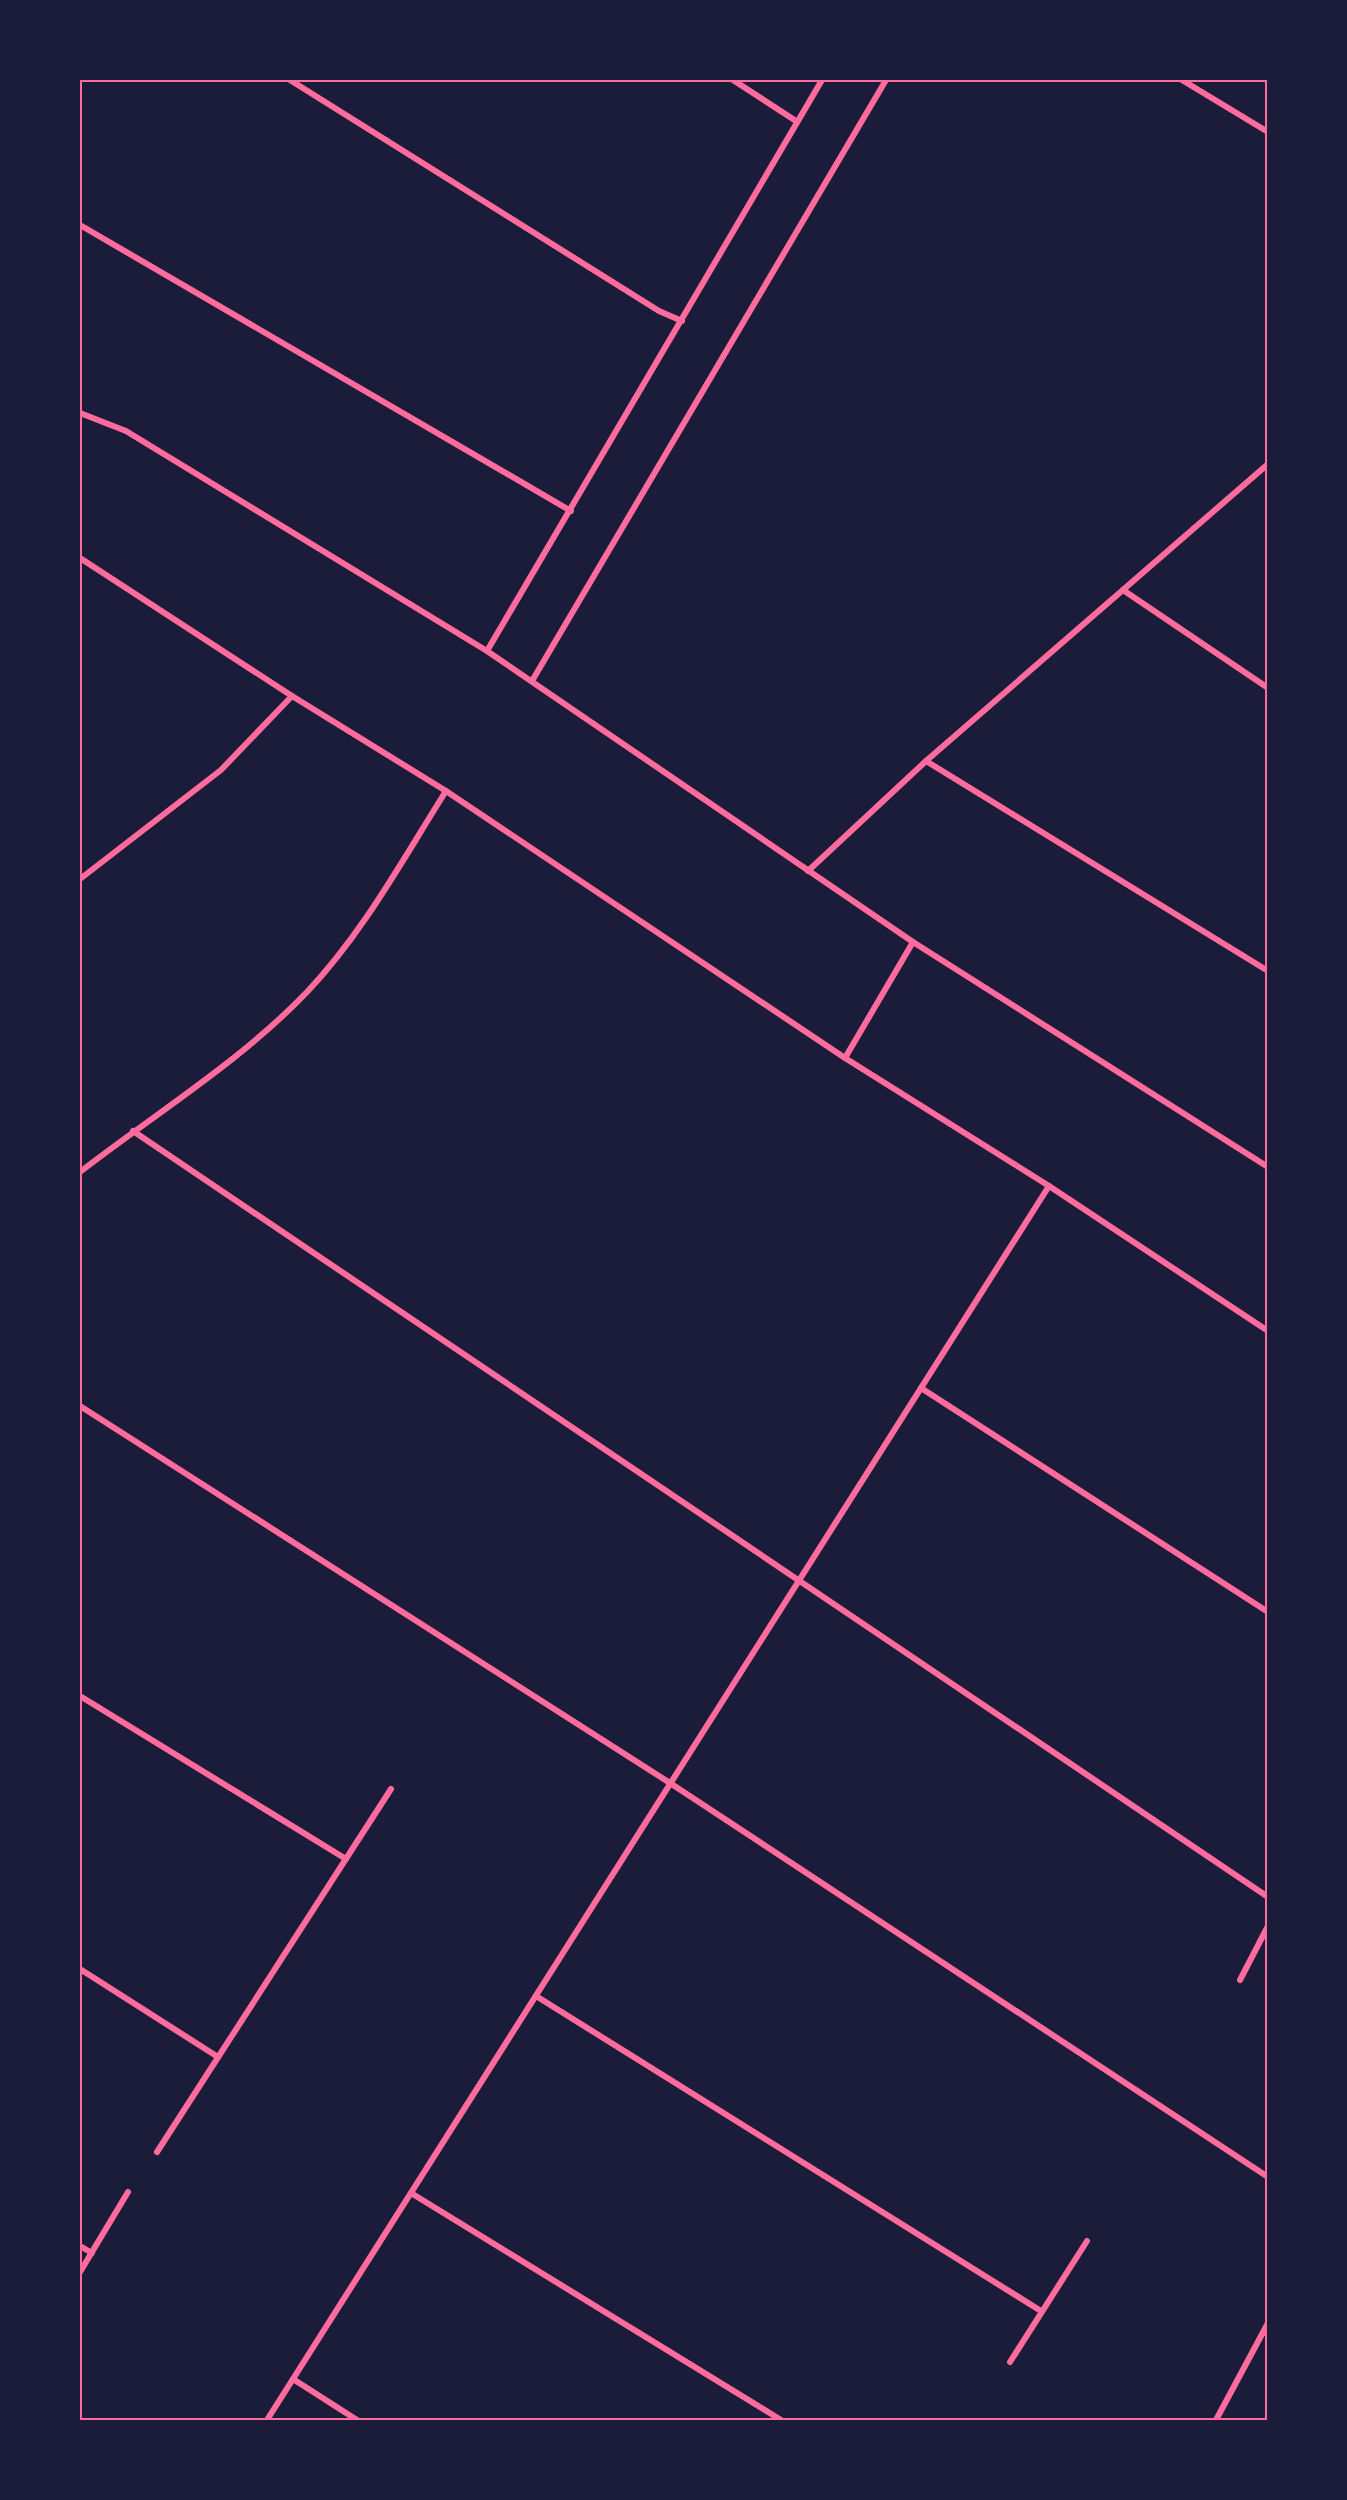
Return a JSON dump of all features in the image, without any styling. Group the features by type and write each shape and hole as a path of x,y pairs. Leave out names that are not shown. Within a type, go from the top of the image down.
{"street":[{"path":"291,80 659,311 682,321"},
{"path":"733,80 796,122"},
{"path":"487,651 822,80"},
{"path":"532,681 886,80"},
{"path":"1182,80 1268,132"},
{"path":"80,225 571,511"},
{"path":"80,413 126,431 487,651 913,942 1268,1167"},
{"path":"808,871 926,761 1268,464"},
{"path":"80,558 292,696 446,791 845,1058 1049,1186 1268,1331"},
{"path":"1123,590 1268,688"},
{"path":"80,879 221,770 292,696"},
{"path":"926,761 1268,971"},
{"path":"80,1172 250,1047 308,991 356,933 446,791"},
{"path":"845,1058 913,942"},
{"path":"133,1131 798,1582 895,1643 1268,1897"},
{"path":"267,2421 1049,1186"},
{"path":"921,1388 1268,1612"},
{"path":"80,1406 670,1783 1268,2177"},
{"path":"80,1696 346,1859"},
{"path":"157,2152 391,1789"},
{"path":"1240,1980 1268,1926"},
{"path":"80,1969 218,2057"},
{"path":"536,1996 1041,2311"},
{"path":"80,2272 128,2192"},
{"path":"411,2193 781,2421"},
{"path":"1010,2362 1086,2241"},
{"path":"80,2246 92,2253"},
{"path":"1216,2421 1268,2324"},
{"path":"293,2379 357,2421"}]}
